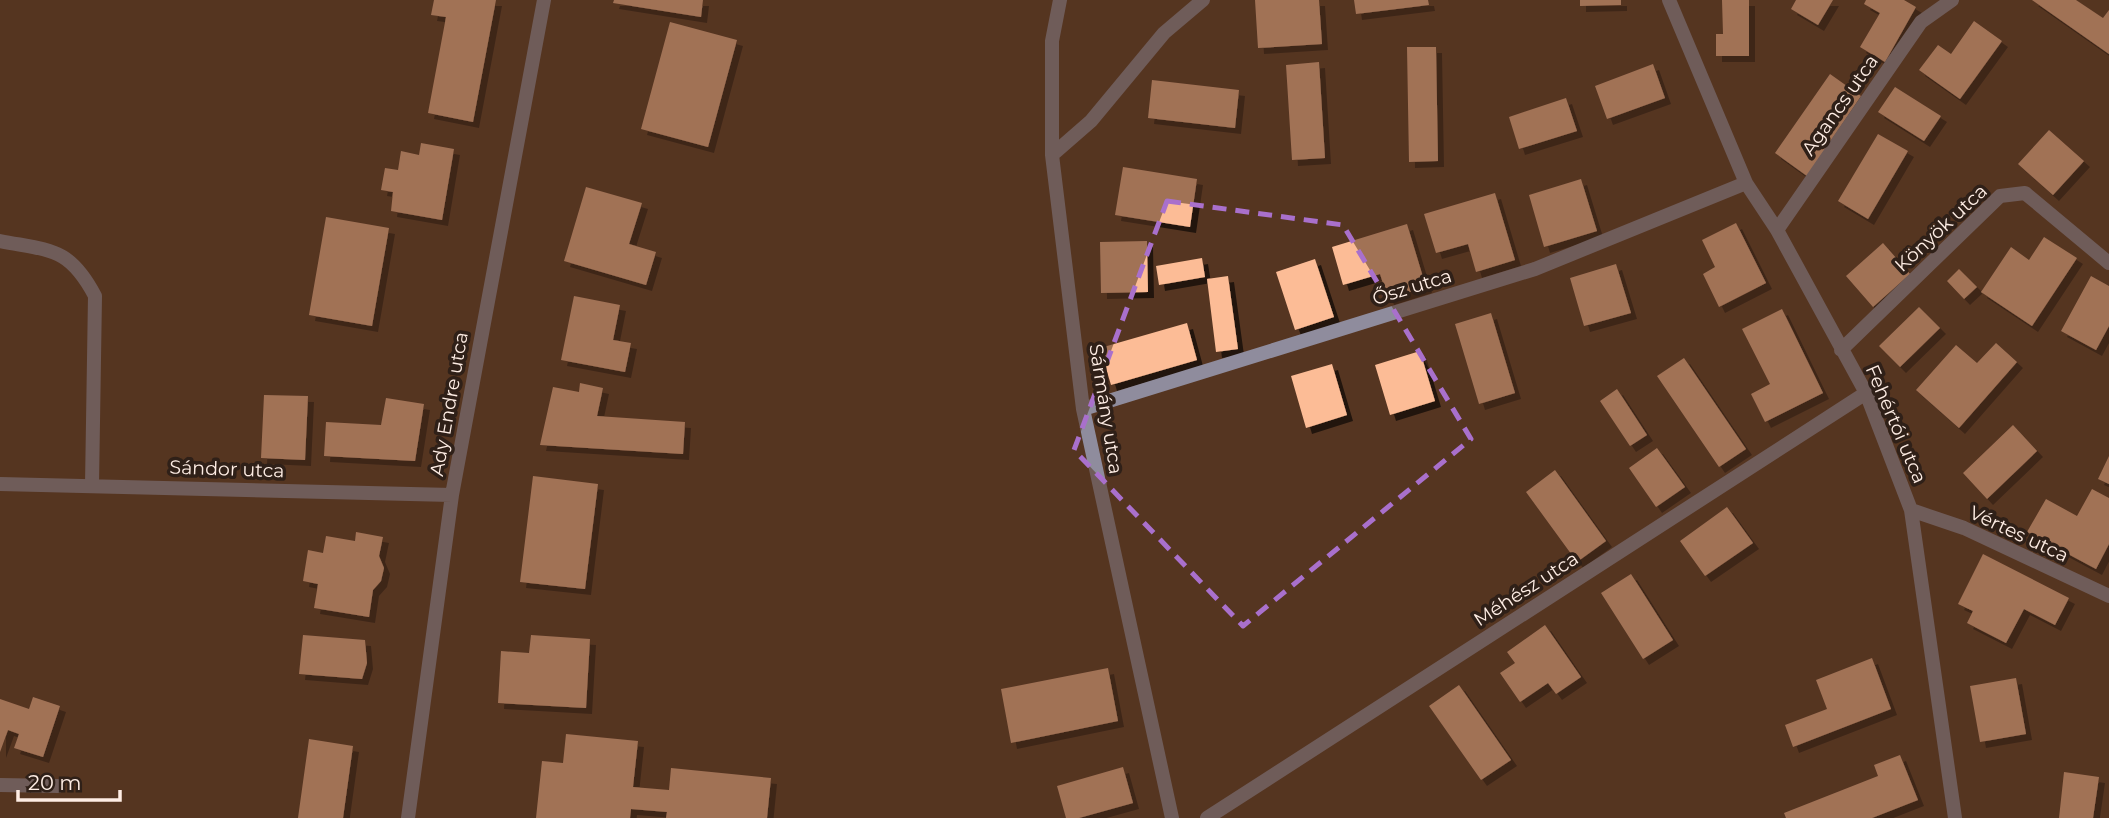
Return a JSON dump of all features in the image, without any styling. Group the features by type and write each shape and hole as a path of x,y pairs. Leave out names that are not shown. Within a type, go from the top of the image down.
{"street":[{"name":"Ady Endre utca","path":"408,818 452,495 544,0"},
{"name":"Sármány utca","path":"1060,0 1052,41 1052,155 1083,410 1172,818"},
{"path":"1052,155 1091,121 1164,33 1203,0"},
{"name":"Fehértói utca","path":"1669,0 1746,183 1777,230 1866,393 1911,510 1955,818"},
{"name":"Agancs utca","path":"1777,230 1921,22 1941,2"},
{"name":"Ősz utca","path":"1083,410 1535,269 1746,183"},
{"name":"Könyök utca","path":"1841,350 2000,196 2025,193 2109,264"},
{"path":"0,241 55,252 80,268 95,296 92,485"},
{"name":"Méhész utca","path":"1208,818 1866,393"},
{"name":"Sándor utca","path":"0,484 452,495"},
{"name":"Vértes utca","path":"1911,510 1964,528 2109,596"},
{"path":"0,785 58,786"}],"highlighted area":[{"path":"1167,201 1343,225 1471,439 1243,626 1074,450"}],"building":[{"path":"434,0 496,0 473,122 428,113 446,17 431,15"},
{"path":"614,0 703,0 701,17 613,3"},
{"path":"1255,0 1319,0 1322,44 1258,48"},
{"path":"1354,0 1428,0 1429,5 1356,14"},
{"path":"1580,0 1621,0 1621,5 1580,6"},
{"path":"1722,0 1749,0 1749,56 1716,56 1716,34 1723,34"},
{"path":"1796,0 1833,0 1818,25 1791,9"},
{"path":"1866,0 1904,0 1916,7 1885,62 1860,47 1880,13 1864,4"},
{"path":"2032,0 2076,0 2103,18 2109,10 2109,54"},
{"path":"1974,21 2002,41 1960,99 1919,70 1938,45 1951,54"},
{"path":"670,22 737,40 708,147 641,129"},
{"path":"1407,47 1436,47 1438,161 1409,162"},
{"path":"1319,62 1325,158 1292,160 1286,65"},
{"path":"1653,64 1665,98 1607,119 1595,86"},
{"path":"1830,74 1861,96 1807,176 1775,153"},
{"path":"1152,80 1239,90 1235,128 1148,118"},
{"path":"1895,87 1941,116 1924,141 1878,112"},
{"path":"1566,98 1577,131 1519,149 1509,117"},
{"path":"2049,130 2084,161 2053,195 2018,164"},
{"path":"1878,134 1908,151 1868,219 1838,201"},
{"path":"421,143 454,149 442,220 391,211 393,192 381,190 385,168 398,170 401,151 419,155"},
{"path":"1123,167 1197,179 1190,227 1115,215"},
{"path":"1581,179 1597,231 1544,247 1529,195"},
{"path":"586,187 642,203 629,244 656,252 646,285 564,261"},
{"path":"1495,193 1515,260 1476,272 1468,244 1436,253 1424,214"},
{"path":"326,217 389,228 372,326 309,315"},
{"path":"1736,223 1766,283 1719,307 1703,274 1715,267 1702,240"},
{"path":"1407,224 1426,287 1388,299 1380,274 1343,285 1332,247"},
{"path":"2044,237 2077,258 2032,326 1981,292 2011,247 2029,260"},
{"path":"1147,241 1148,292 1101,293 1100,242"},
{"path":"1883,243 1910,274 1873,307 1846,276"},
{"path":"1202,258 1205,277 1159,285 1156,266"},
{"path":"1315,259 1334,317 1295,330 1276,272"},
{"path":"1616,264 1631,313 1584,326 1570,278"},
{"path":"1959,269 1977,287 1964,299 1947,281"},
{"path":"1228,276 1238,349 1216,352 1207,279"},
{"path":"2091,276 2109,286 2109,326 2096,350 2061,331"},
{"path":"574,296 620,305 613,340 631,343 625,372 561,360"},
{"path":"1919,307 1940,328 1900,367 1879,346"},
{"path":"1782,309 1823,393 1765,422 1751,394 1770,384 1742,329"},
{"path":"1491,313 1515,393 1479,404 1455,324"},
{"path":"1187,323 1197,360 1111,385 1100,348"},
{"path":"1996,343 2017,362 1959,428 1916,390 1956,345 1977,363"},
{"path":"1420,351 1435,401 1390,415 1375,365"},
{"path":"1684,358 1746,449 1719,467 1657,376"},
{"path":"1332,364 1347,415 1306,428 1291,376"},
{"path":"580,383 603,388 597,416 685,422 683,454 540,445 553,387 579,392"},
{"path":"1617,389 1647,435 1630,446 1600,401"},
{"path":"264,395 308,396 305,460 261,458"},
{"path":"386,398 424,404 415,461 324,456 326,422 381,425"},
{"path":"2013,425 2037,451 1987,499 1963,473"},
{"path":"1657,448 1685,487 1656,507 1629,468"},
{"path":"2109,456 2109,484 2098,479"},
{"path":"1555,470 1606,541 1577,562 1526,492"},
{"path":"533,476 598,484 585,589 520,582"},
{"path":"2092,489 2109,498 2109,544 2096,569 2027,532 2046,499 2077,516"},
{"path":"1727,507 1753,543 1705,576 1680,541"},
{"path":"356,532 383,537 379,556 384,568 381,581 373,590 369,617 314,608 318,584 303,581 308,550 323,553 326,536 355,541"},
{"path":"1983,554 2069,598 2055,625 2024,609 2006,643 1967,623 1973,611 1958,604"},
{"path":"1631,574 1673,640 1643,659 1601,593"},
{"path":"1545,625 1581,677 1556,694 1548,683 1520,702 1500,673 1515,663 1507,652"},
{"path":"303,635 365,640 367,663 362,679 299,674"},
{"path":"531,635 590,639 586,708 498,703 501,651 529,653"},
{"path":"1872,658 1891,709 1793,747 1785,725 1827,709 1816,680"},
{"path":"1108,668 1118,721 1011,743 1001,689"},
{"path":"2016,678 2026,734 1980,742 1970,686"},
{"path":"1459,685 1511,760 1481,780 1429,706"},
{"path":"33,697 60,706 43,757 14,748 19,734 8,730 0,752 0,699 29,709"},
{"path":"566,734 638,741 633,787 669,790 671,768 771,778 767,818 666,818 667,812 631,809 630,818 536,818 542,761 563,763"},
{"path":"309,739 353,746 343,818 298,818"},
{"path":"1900,755 1918,800 1872,818 1786,818 1784,813 1878,776 1874,765"},
{"path":"1123,767 1133,803 1079,818 1066,818 1057,786"},
{"path":"2064,772 2099,777 2093,818 2059,818"}]}
